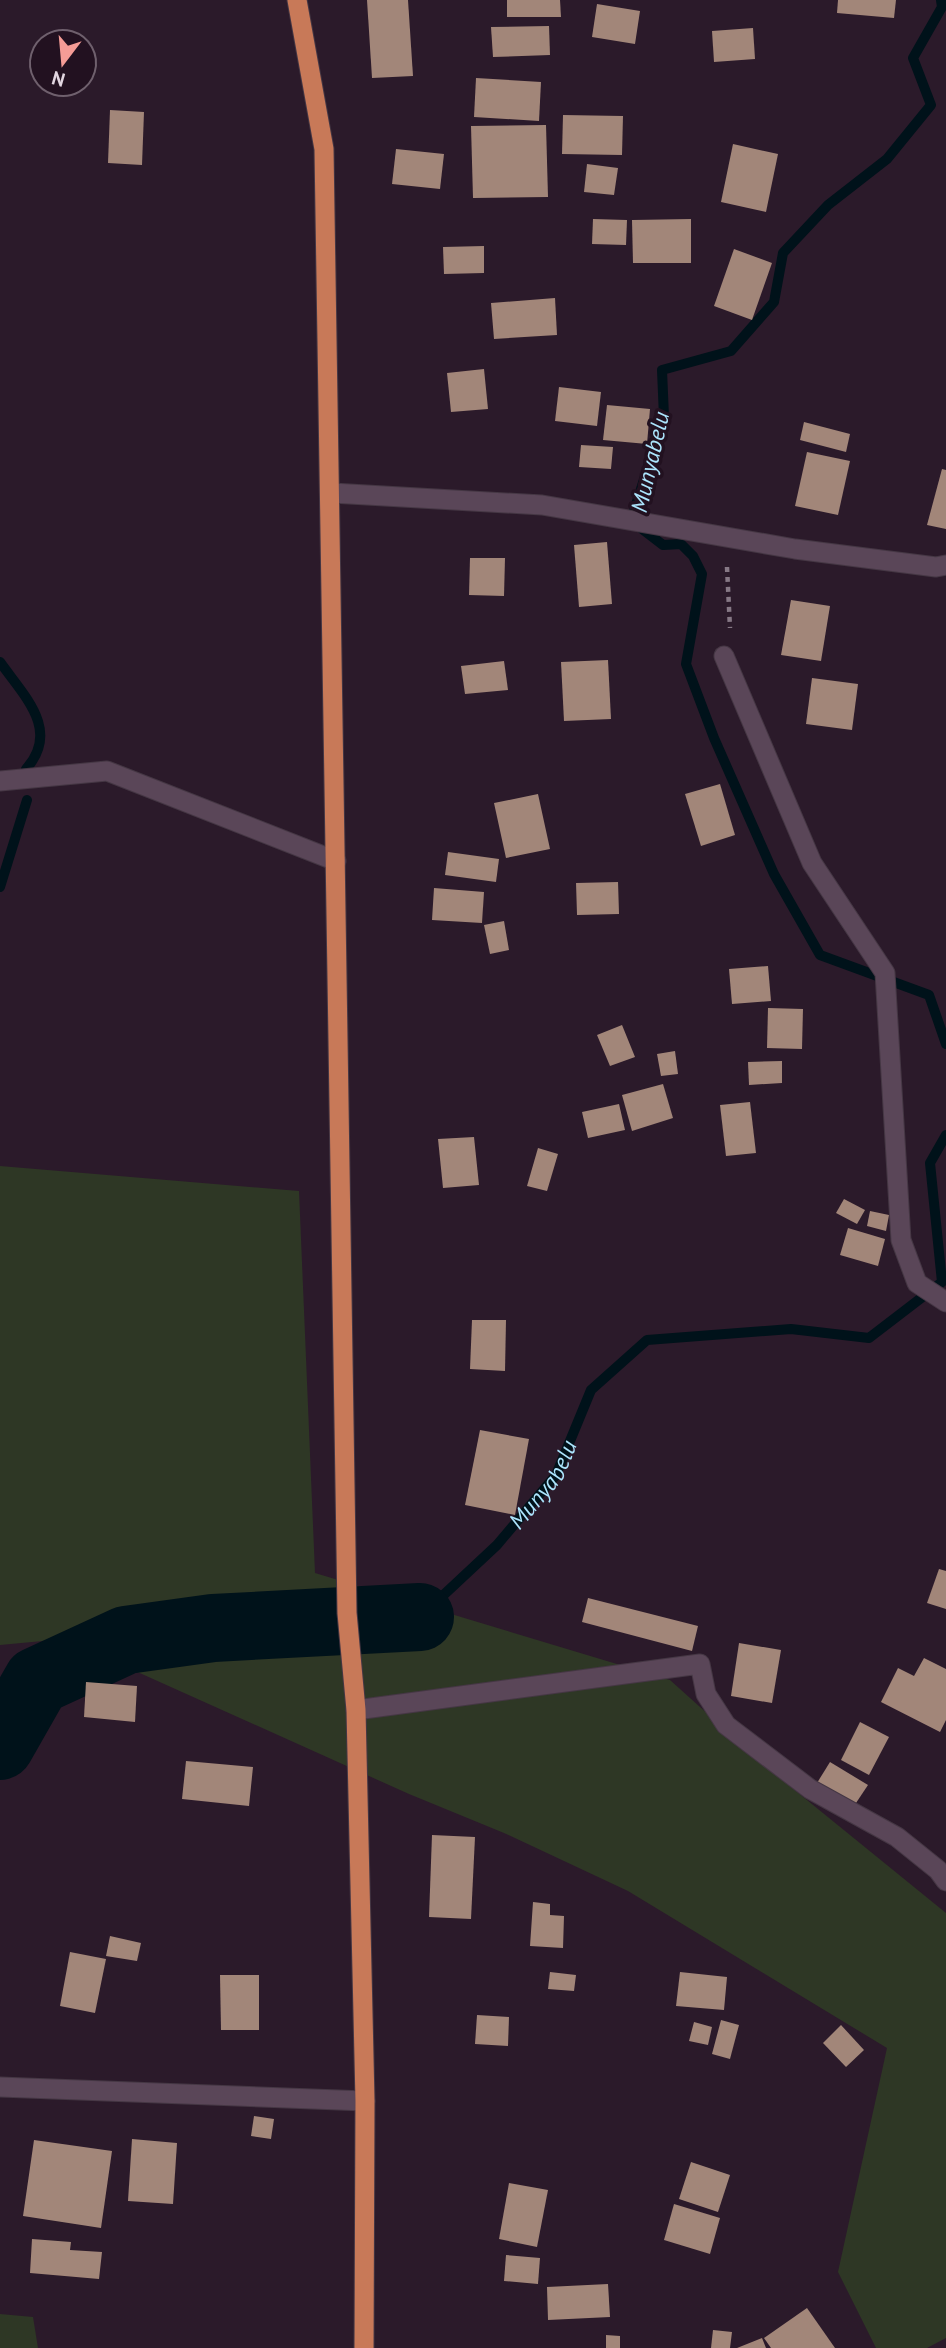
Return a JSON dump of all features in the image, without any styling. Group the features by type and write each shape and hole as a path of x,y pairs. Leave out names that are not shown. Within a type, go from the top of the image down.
{"highway":[{"path":"297,0 324,149 332,493 347,1613 350,1669 356,1710 365,2101 364,2348"}],"street":[{"path":"332,493 542,505 795,549 936,567 946,565"},
{"path":"724,656 812,863 885,973 901,1240 917,1283 946,1302"},
{"path":"0,781 107,771 336,861"},
{"path":"356,1710 700,1664 706,1694 726,1725 810,1789 897,1837 938,1870 946,1881"},
{"path":"0,2087 365,2101"}],"path":[{"path":"724,656 730,629 729,536"}],"green space":[{"path":"0,1166 299,1191 315,1573 670,1680 770,1770 946,1913 946,2338 927,2348 876,2348 838,2272 887,2048 628,1891 504,1833 409,1794 64,1639 0,1645"},
{"path":"0,2314 33,2317 38,2348 0,2348"}],"building":[{"path":"367,0 408,0 413,76 372,78"},
{"path":"507,0 560,0 561,17 507,17"},
{"path":"838,0 896,0 894,18 837,13"},
{"path":"597,4 640,11 635,44 592,37"},
{"path":"549,26 550,55 493,57 491,27"},
{"path":"753,28 755,59 714,62 712,31"},
{"path":"476,78 541,82 539,121 474,117"},
{"path":"110,110 144,112 142,165 108,163"},
{"path":"563,115 623,116 622,155 562,154"},
{"path":"546,125 548,197 473,198 471,126"},
{"path":"733,144 778,154 766,212 721,202"},
{"path":"396,149 444,154 440,189 392,184"},
{"path":"587,164 618,168 614,195 584,192"},
{"path":"593,219 627,220 626,245 592,244"},
{"path":"691,219 691,263 633,263 632,220"},
{"path":"484,246 484,273 444,274 443,247"},
{"path":"734,249 772,263 752,320 714,306"},
{"path":"555,298 557,335 494,339 491,303"},
{"path":"484,369 488,409 451,412 447,373"},
{"path":"559,387 601,392 597,426 555,421"},
{"path":"607,405 650,409 647,444 603,440"},
{"path":"804,422 850,434 846,452 800,440"},
{"path":"581,445 613,447 611,469 579,467"},
{"path":"807,452 850,461 838,515 795,506"},
{"path":"942,469 946,470 946,529 927,525"},
{"path":"607,542 612,604 579,607 574,545"},
{"path":"470,558 505,558 504,596 469,595"},
{"path":"791,600 830,606 821,661 781,655"},
{"path":"608,660 611,719 564,721 561,662"},
{"path":"504,661 508,690 465,694 461,666"},
{"path":"812,678 858,684 852,730 806,724"},
{"path":"720,784 735,835 701,846 685,794"},
{"path":"538,794 550,849 506,858 494,803"},
{"path":"448,852 499,859 496,882 445,875"},
{"path":"618,882 619,914 577,915 576,883"},
{"path":"434,888 484,892 482,923 432,920"},
{"path":"504,921 509,950 490,954 484,925"},
{"path":"768,966 771,1001 732,1004 729,969"},
{"path":"768,1008 803,1009 802,1049 767,1048"},
{"path":"622,1025 635,1057 610,1066 597,1035"},
{"path":"675,1051 678,1074 661,1076 657,1054"},
{"path":"782,1061 782,1083 749,1085 748,1062"},
{"path":"663,1084 673,1118 632,1131 622,1095"},
{"path":"750,1102 756,1153 726,1156 720,1105"},
{"path":"619,1104 625,1130 588,1138 582,1112"},
{"path":"474,1137 479,1185 443,1188 438,1139"},
{"path":"538,1148 558,1154 547,1191 527,1186"},
{"path":"844,1199 865,1210 857,1224 836,1213"},
{"path":"870,1211 889,1215 886,1231 867,1226"},
{"path":"848,1228 885,1239 878,1266 840,1255"},
{"path":"472,1320 506,1320 505,1371 470,1369"},
{"path":"480,1430 529,1439 515,1515 465,1505"},
{"path":"939,1569 946,1571 946,1609 927,1603"},
{"path":"588,1598 698,1626 692,1651 582,1622"},
{"path":"739,1643 781,1650 772,1703 731,1696"},
{"path":"924,1658 946,1669 946,1720 940,1732 881,1702 898,1668 914,1676"},
{"path":"86,1682 137,1686 135,1722 84,1717"},
{"path":"860,1722 889,1737 869,1775 841,1760"},
{"path":"186,1761 253,1767 249,1806 182,1799"},
{"path":"830,1762 868,1785 854,1806 817,1783"},
{"path":"432,1835 475,1837 471,1919 429,1917"},
{"path":"533,1902 550,1904 550,1915 564,1916 563,1948 530,1946"},
{"path":"110,1936 141,1943 137,1961 106,1956"},
{"path":"70,1952 106,1959 95,2013 60,2006"},
{"path":"550,1972 576,1975 574,1991 548,1989"},
{"path":"680,1972 727,1977 724,2010 676,2006"},
{"path":"220,1975 259,1975 259,2030 221,2030"},
{"path":"477,2015 509,2017 508,2046 475,2044"},
{"path":"721,2020 739,2025 730,2059 712,2054"},
{"path":"694,2022 712,2027 708,2045 689,2041"},
{"path":"841,2025 864,2050 846,2067 823,2043"},
{"path":"254,2116 274,2119 271,2139 251,2136"},
{"path":"132,2139 177,2143 173,2204 128,2201"},
{"path":"34,2140 112,2151 101,2228 23,2216"},
{"path":"691,2162 730,2175 718,2212 679,2199"},
{"path":"509,2183 548,2190 537,2247 499,2239"},
{"path":"674,2204 720,2218 710,2254 664,2240"},
{"path":"32,2239 71,2242 70,2250 102,2252 99,2279 30,2273"},
{"path":"506,2255 540,2258 538,2284 504,2281"},
{"path":"608,2284 610,2317 548,2320 547,2287"},
{"path":"807,2308 835,2348 771,2348 764,2338"},
{"path":"713,2330 732,2332 730,2348 711,2348"},
{"path":"606,2335 620,2336 620,2348 606,2348"},
{"path":"762,2338 766,2348 737,2348"}],"waterway":[{"name":"Munyabelu","path":"941,0 942,7 913,58 931,105 887,159 828,205 783,253 774,302 731,351 662,370 664,417 633,514 637,525 663,545 681,544 693,556 702,574 686,664 714,738 774,874 820,955 929,995 946,1044"},
{"path":"0,662 28,701 39,727 40,741 36,755 26,769"},
{"path":"0,887 27,800"},
{"name":"Munyabelu","path":"420,1617 497,1545 556,1475 591,1390 647,1340 791,1329 869,1338 942,1282 930,1163 946,1135"},
{"name":"Munyabelu","path":"0,1746 37,1681 126,1640 213,1628 420,1617"}]}
